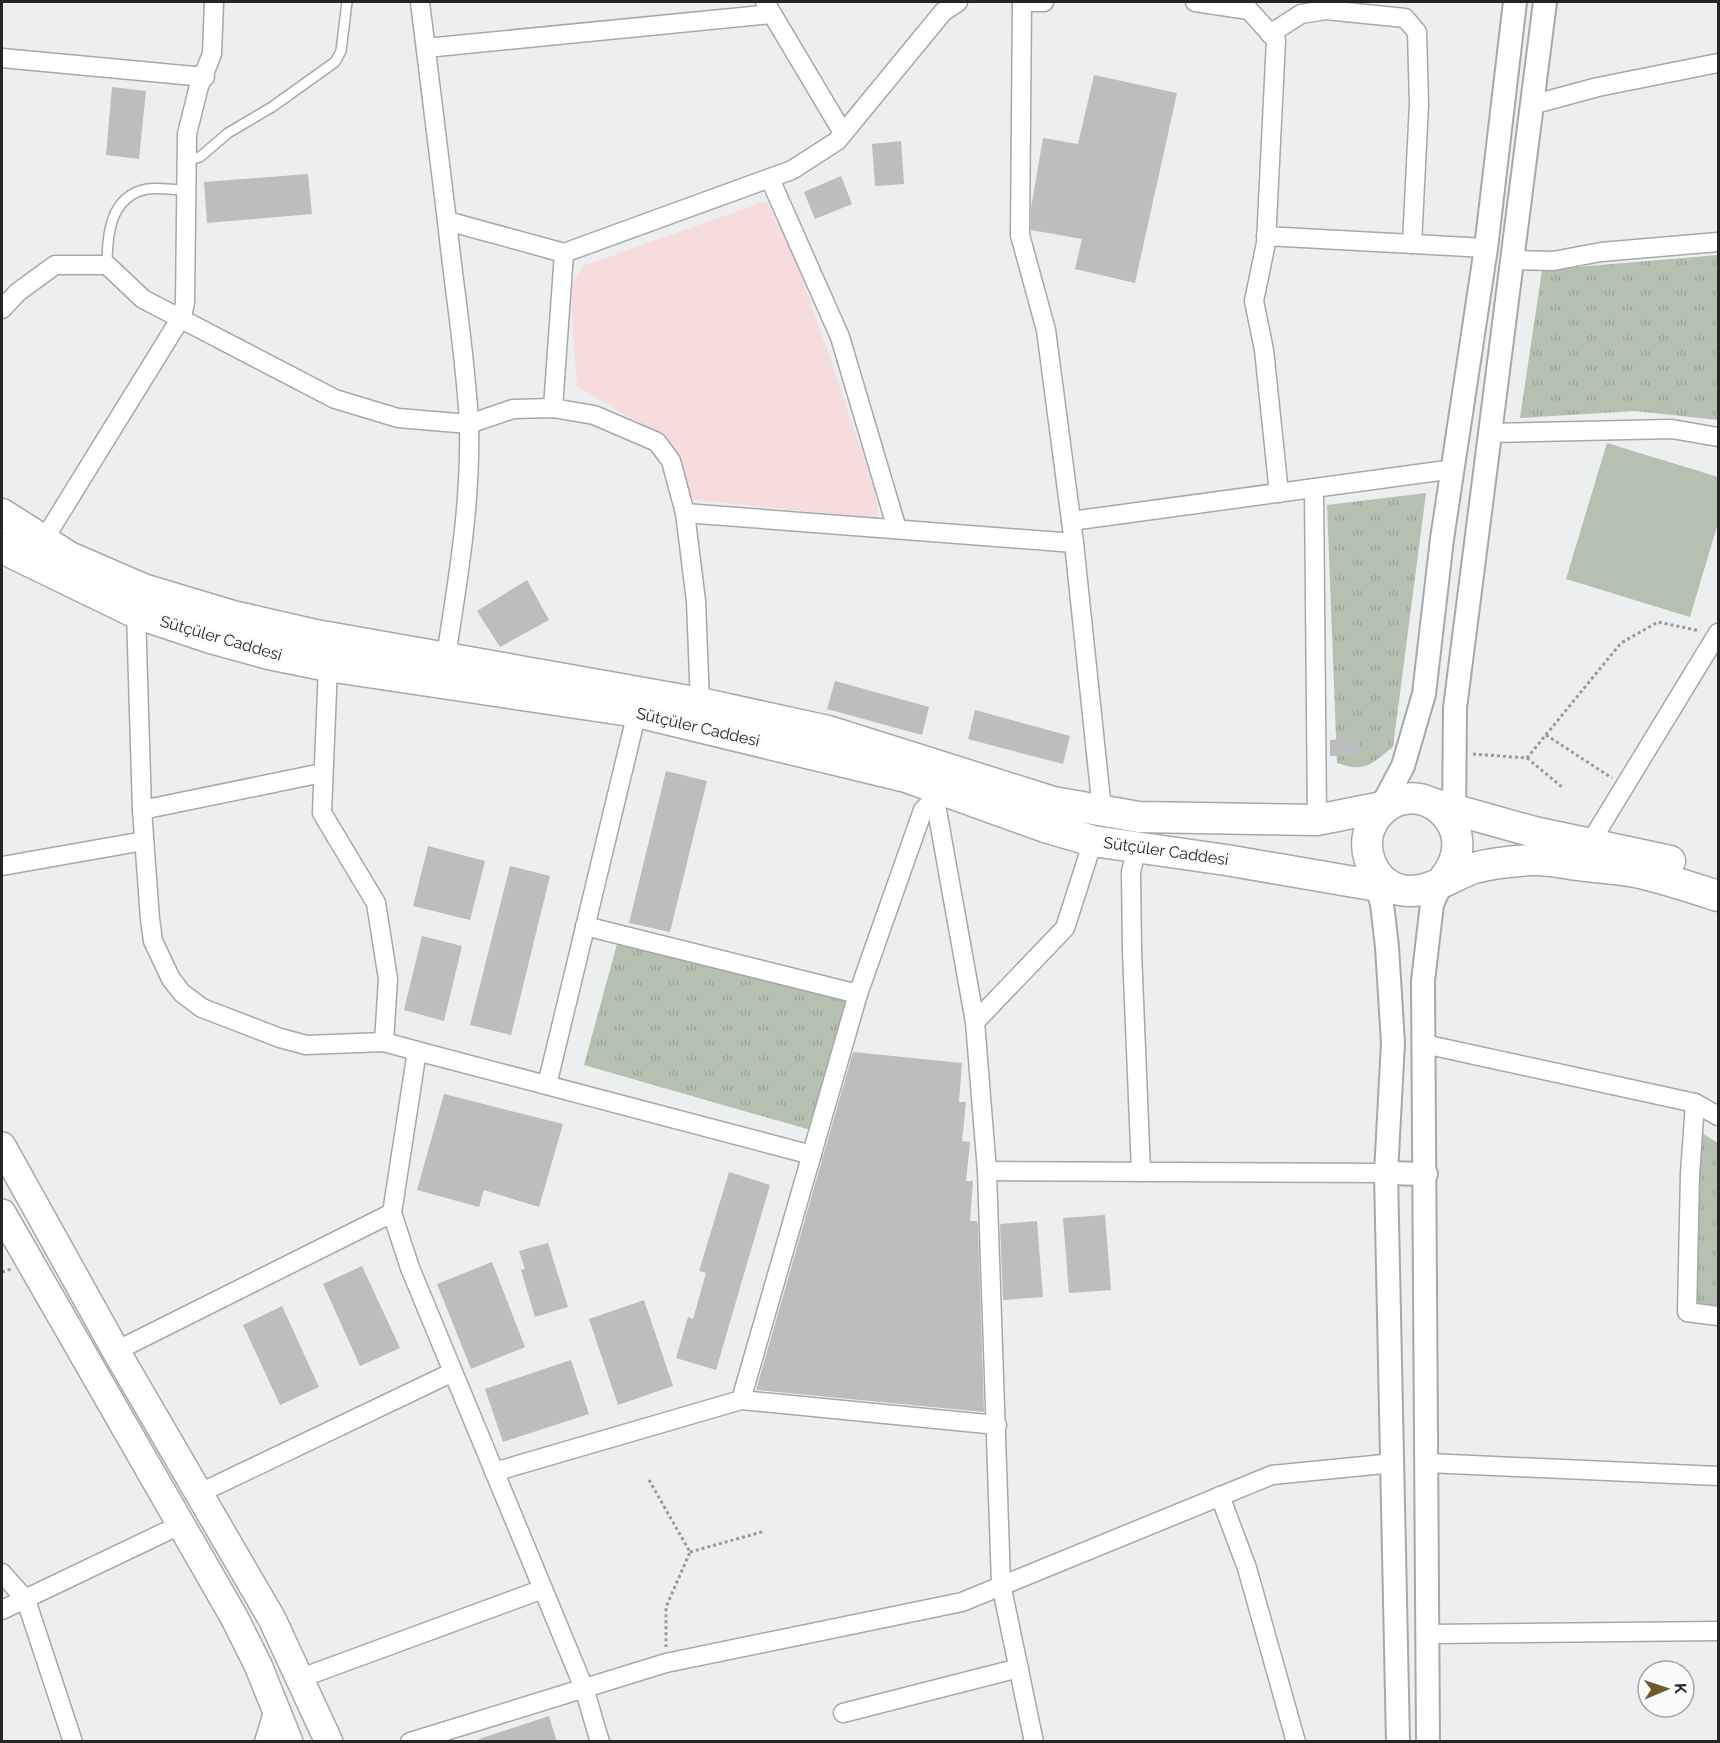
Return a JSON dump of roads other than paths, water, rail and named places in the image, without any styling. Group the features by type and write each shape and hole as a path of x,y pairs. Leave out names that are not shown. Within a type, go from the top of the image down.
{"main road":[{"name":"Sütçüler Caddesi","path":"2,514 69,558 143,589 233,616 316,635 446,656 700,703 828,731 1053,802 1139,817 1317,820 1381,810"},
{"name":"Sütçüler Caddesi","path":"2,548 136,613 211,638 328,666 637,712 824,756 1093,841 1382,879"},
{"path":"1719,875 1644,853 1534,832 1447,812 1417,799 1402,800 1381,810 1369,831 1367,847 1382,879 1416,891 1430,888 1443,880 1475,868 1535,860 1639,873 1719,896"},
{"path":"1443,880 1452,869 1458,855 1458,840 1447,812"},
{"path":"2,1146 116,1351 273,1619 329,1742"},
{"path":"2,1213 234,1617 275,1705 289,1742"}],"street":[{"path":"44,541 180,319 185,303 187,134 199,86 205,77 212,54 214,2"},
{"path":"420,2 469,424 469,479 463,546 446,656"},
{"path":"447,221 564,253 792,170 837,141 943,12 958,2"},
{"path":"1022,2 1020,235 1046,330 1074,543 1102,810"},
{"path":"1029,2 1044,2"},
{"path":"1195,2 1253,6 1276,40 1266,236 1254,301 1264,350 1279,493"},
{"path":"1381,810 1403,766 1424,694 1442,538 1486,248 1515,2"},
{"path":"1447,812 1455,708 1545,2"},
{"path":"426,48 768,8 843,133"},
{"path":"1270,34 1301,14 1326,10 1405,18 1417,32 1419,104 1412,244"},
{"path":"2,58 205,77"},
{"path":"1531,105 1598,87 1719,63"},
{"path":"770,179 840,337 897,529"},
{"path":"1266,236 1486,248"},
{"path":"1512,260 1553,261 1600,252 1719,242"},
{"path":"552,408 564,253"},
{"path":"2,309 18,292 55,265 107,265 143,299 334,399 398,418 469,424 513,409 552,408 594,415 657,442 671,461 685,513 696,601 700,703"},
{"path":"1490,433 1672,429 1719,437"},
{"path":"1071,521 1454,469"},
{"path":"1314,488 1317,820"},
{"path":"685,513 1074,543"},
{"path":"136,613 142,810 153,941 171,979 182,993 202,1008 226,1020 306,1045 384,1042 812,1155"},
{"path":"1590,843 1718,634"},
{"path":"328,666 322,813 376,903 387,979 384,1042"},
{"path":"547,1085 637,712"},
{"path":"142,810 322,773"},
{"path":"741,1401 858,994 923,810 936,792"},
{"path":"936,792 975,1022 987,1171 1001,1584 1034,1742"},
{"path":"2,866 144,841"},
{"path":"975,1022 1065,928 1093,841"},
{"path":"1137,848 1131,872 1131,939 1141,1172"},
{"path":"1382,879 1393,1043 1386,1173 1394,1464 1398,1742"},
{"path":"1428,1742 1428,1463 1423,981 1432,904 1443,880"},
{"path":"585,926 858,994"},
{"path":"1424,1044 1695,1103 1718,1114"},
{"path":"417,1051 392,1214 410,1268 584,1688 600,1742"},
{"path":"1695,1103 1690,1174 1687,1312 1719,1316"},
{"path":"987,1171 1426,1174"},
{"path":"116,1351 392,1214"},
{"path":"200,1493 453,1372"},
{"path":"494,1472 741,1401 997,1425"},
{"path":"410,1742 666,1663 962,1602 1001,1584 1272,1475 1428,1463 1719,1476"},
{"path":"1220,1496 1247,1568 1296,1742"},
{"path":"2,1610 182,1524"},
{"path":"2,1573 26,1600 73,1742"},
{"path":"301,1678 543,1589"},
{"path":"1429,1634 1719,1631"},
{"path":"843,1713 1019,1668"},
{"path":"264,1742 275,1705"}],"lane":[{"path":"185,160 200,157 228,133 272,107 335,62 341,51 347,2"},
{"path":"107,265 108,233 113,213 126,199 146,189 185,190"}]}
